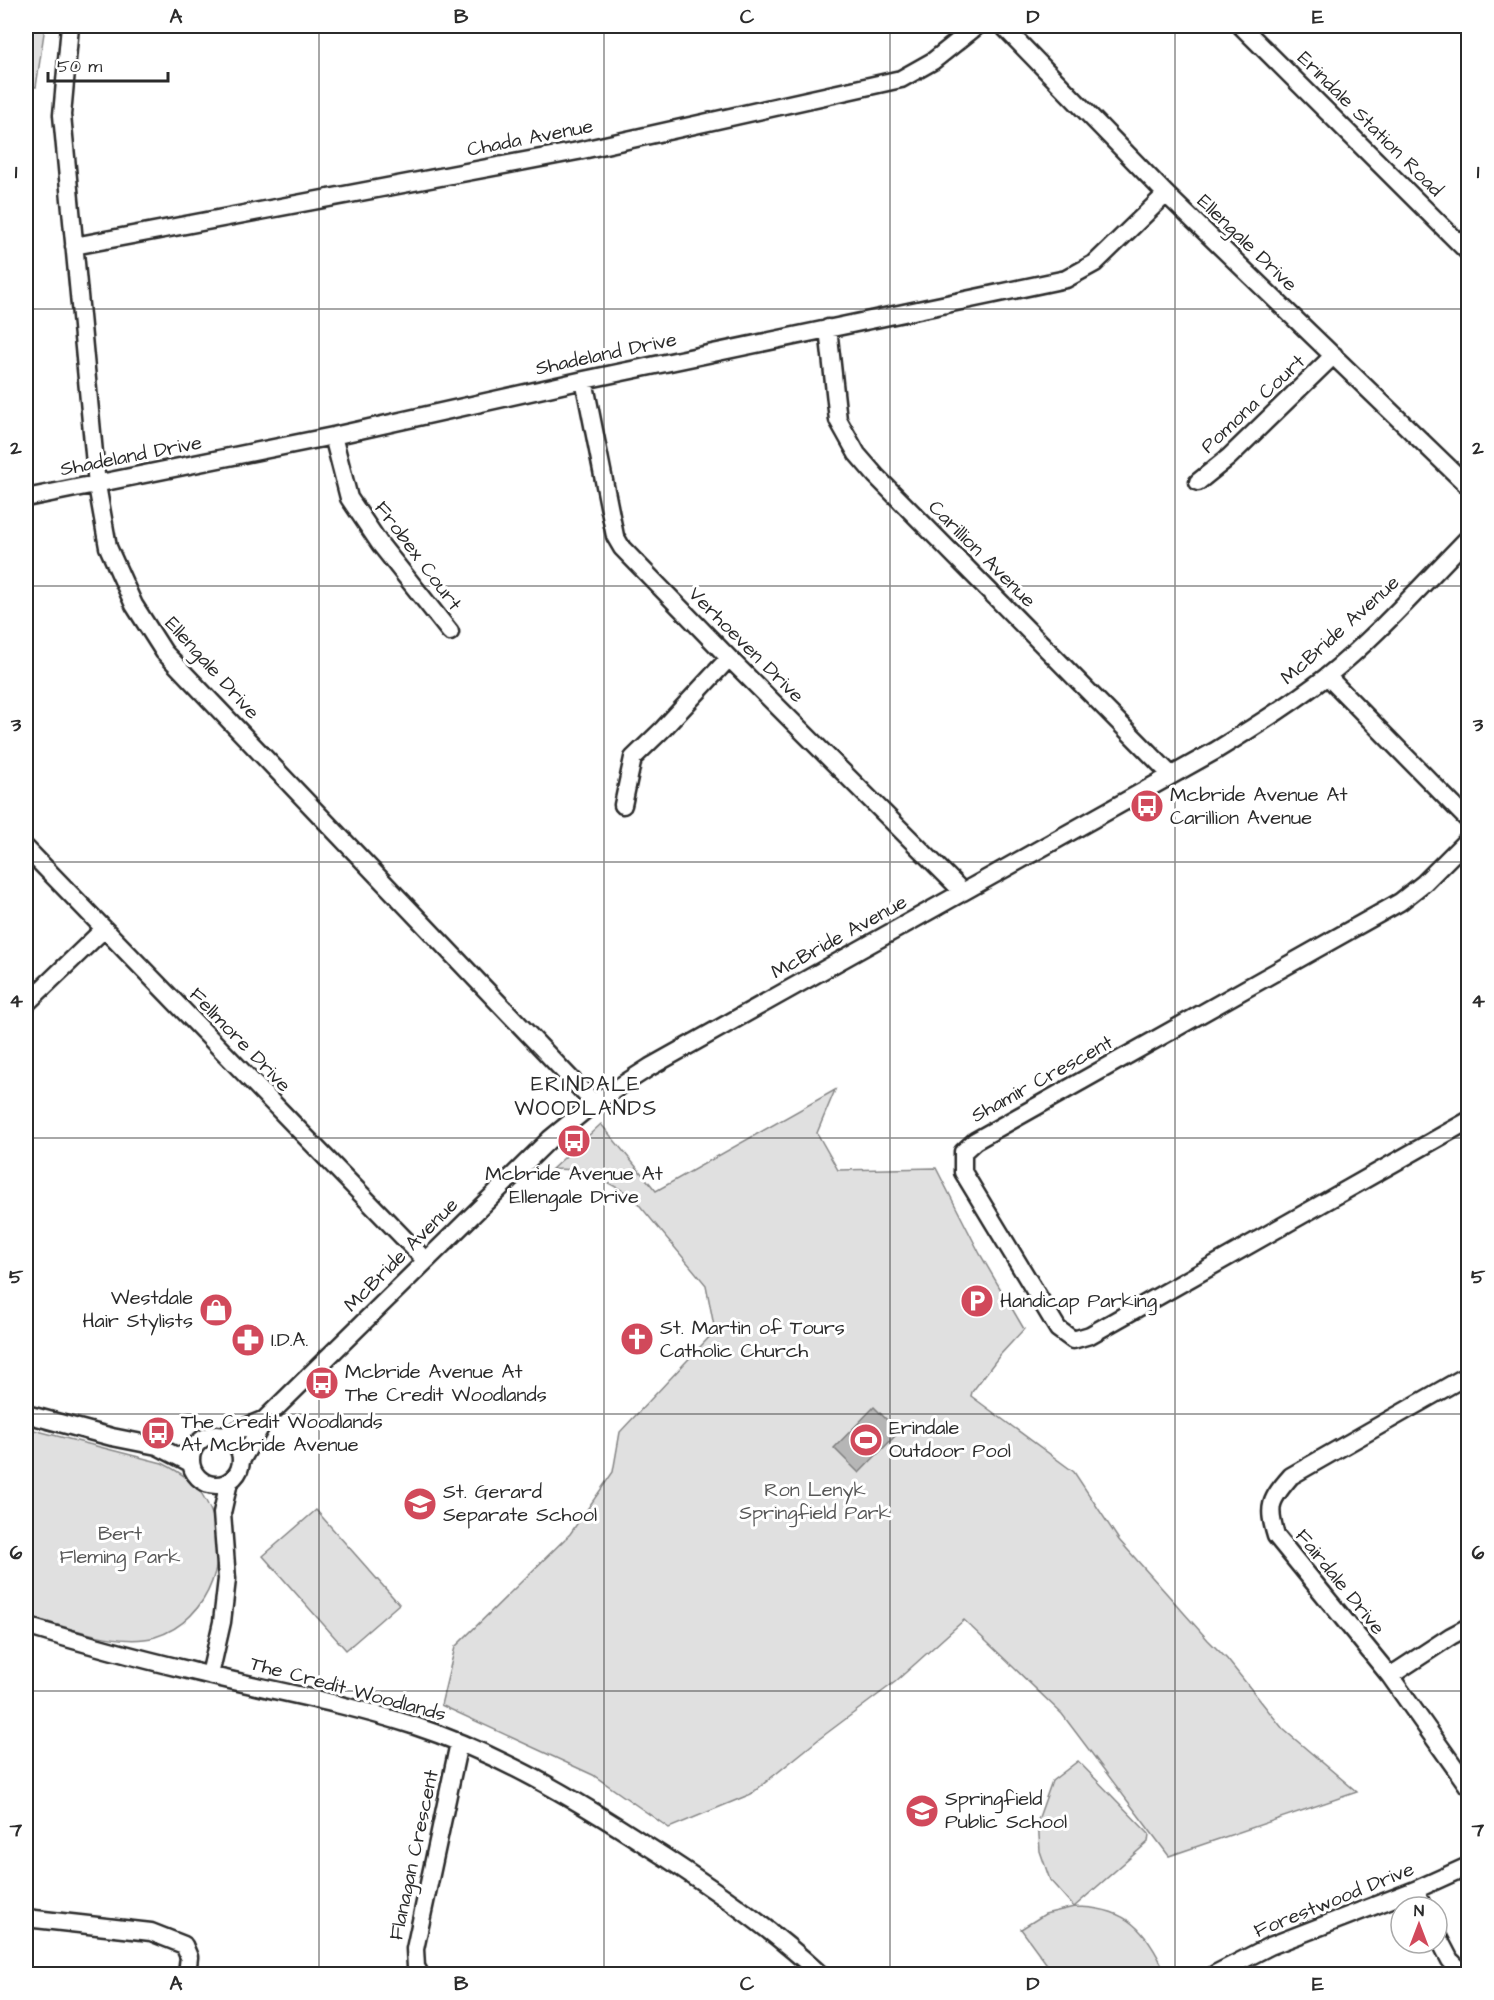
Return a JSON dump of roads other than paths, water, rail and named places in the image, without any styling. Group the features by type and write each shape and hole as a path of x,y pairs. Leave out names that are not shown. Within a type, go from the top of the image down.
{"street":[{"name":"Ellengale Drive","path":"70,26 62,115 97,485 108,547 134,606 164,652 594,1103"},
{"name":"Chada Avenue","path":"74,246 578,151 901,80 933,61 977,26"},
{"name":"Ellengale Drive","path":"1003,26 1166,195 1468,486"},
{"name":"Erindale Station Road","path":"1241,26 1468,252"},
{"name":"Shadeland Drive","path":"26,498 333,436 584,380 1066,279 1095,263 1166,195"},
{"name":"Carillion Avenue","path":"828,328 838,420 857,454 876,476 1171,775"},
{"name":"Pomona Court","path":"1198,482 1229,457 1334,355"},
{"name":"Verhoeven Drive","path":"584,380 615,536 622,548 963,892"},
{"name":"Frobex Court","path":"333,436 349,498 380,544 450,632"},
{"name":"McBride Avenue","path":"241,1461 265,1419 520,1167 594,1103 650,1067 1262,723 1327,676 1468,538"},
{"path":"623,805 633,758 729,658"},
{"path":"1327,676 1468,820"},
{"name":"Shamir Crescent","path":"1468,839 1424,883 1400,902 975,1141 963,1152 963,1172 1058,1329 1072,1340 1090,1335 1468,1121"},
{"name":"Fellmore Drive","path":"26,848 425,1260"},
{"path":"26,1004 104,929"},
{"name":"Fairdale Drive","path":"1468,1375 1291,1476 1276,1493 1270,1514 1276,1536 1390,1676 1468,1786"},
{"path":"26,1414 34,1420 157,1446 190,1463 197,1478 212,1486 229,1482 236,1477 241,1461 237,1446 223,1436 215,1435 200,1440 157,1446"},
{"name":"McBride Avenue","path":"223,1436 265,1419"},
{"path":"190,1463 194,1446 200,1440"},
{"path":"210,1675 222,1622 227,1579 222,1513 229,1482"},
{"path":"204,1483 222,1513"},
{"name":"The Credit Woodlands","path":"26,1626 102,1648 366,1712 413,1726 506,1762 580,1802 705,1883 770,1931 819,1974"},
{"path":"1390,1676 1468,1627"},
{"name":"Flanagan Crescent","path":"420,1974 416,1967 415,1949 459,1743"},
{"name":"Forestwood Drive","path":"1215,1974 1270,1946 1415,1890 1468,1866"},
{"path":"1415,1890 1417,1895"},
{"path":"26,1918 151,1932 184,1945 189,1957 187,1974"},
{"path":"1447,1955 1464,1974"}],"place":[{"name":"Mcbride Avenue At Carillion Avenue","path":"1147,806"},
{"name":"Mcbride Avenue At Ellengale Drive","path":"574,1141"},
{"name":"Handicap Parking","path":"977,1301"},
{"name":"Westdale Hair Stylists","path":"216,1310"},
{"name":"St. Martin of Tours Catholic Church","path":"637,1339"},
{"name":"I.D.A.","path":"248,1340"},
{"name":"Mcbride Avenue At The Credit Woodlands","path":"322,1383"},
{"name":"The Credit Woodlands At Mcbride Avenue","path":"158,1433"},
{"name":"Erindale Outdoor Pool","path":"866,1440"},
{"name":"St. Gerard Separate School","path":"420,1504"},
{"name":"Springfield Public School","path":"922,1811"}],"district":[{"name":"ERINDALE WOODLANDS","path":"586,1096"}],"park label":[{"name":"Ron Lenyk Springfield Park","path":"815,1502"},
{"name":"Bert Fleming Park","path":"120,1546"}]}
